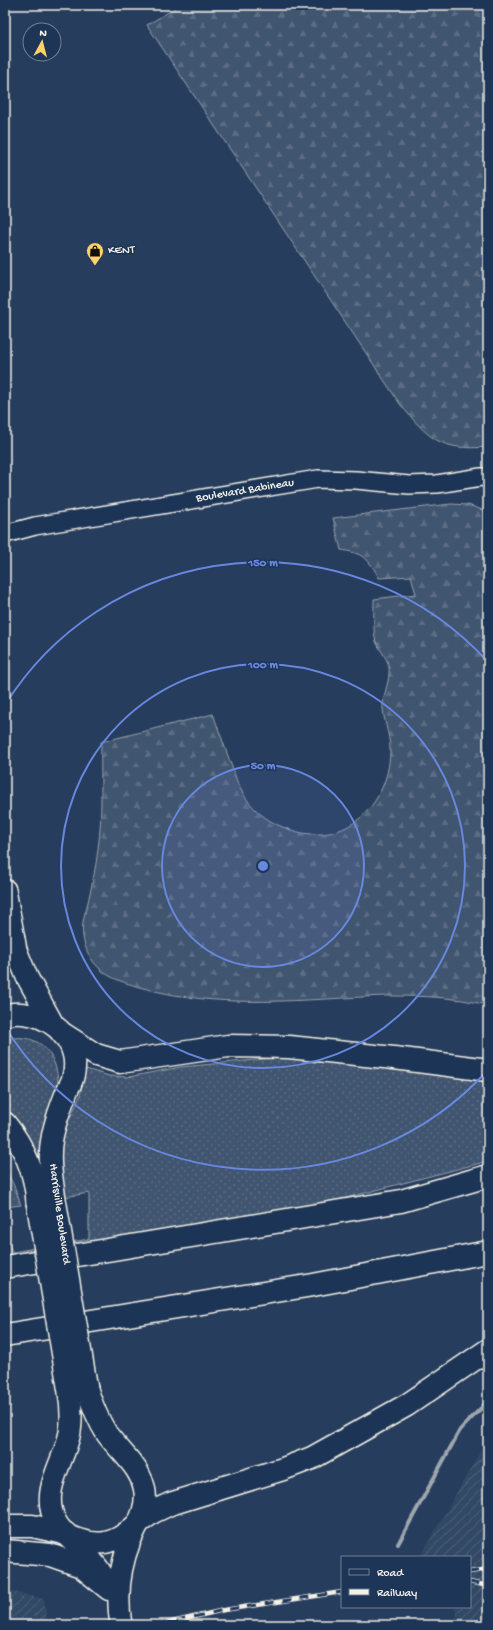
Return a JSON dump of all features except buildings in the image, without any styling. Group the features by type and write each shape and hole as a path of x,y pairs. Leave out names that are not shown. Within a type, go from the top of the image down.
{"highway":[{"path":"58,1029 96,1055 120,1062 228,1046 289,1047 488,1070"},
{"path":"5,1267 401,1201 488,1176"},
{"path":"5,1335 313,1285 488,1252"},
{"path":"139,1522 153,1512 170,1504 283,1469 312,1458 407,1404 488,1350"},
{"path":"5,1526 32,1526 64,1533"},
{"path":"5,1550 50,1556 80,1566 109,1589"}],"main road":[{"name":"Harrisville Boulevard","path":"5,890 16,950 27,977 58,1029 71,1047 74,1062 73,1077 56,1121 52,1140 46,1200 78,1391"},
{"path":"5,1016 8,1014 21,1014 37,1017 58,1029"},
{"name":"Harrisville Boulevard","path":"5,1123 20,1144 30,1164 36,1186 46,1200"},
{"path":"78,1391 111,1438 132,1462 141,1477 145,1491 146,1506 130,1541 119,1578 120,1618"},
{"path":"78,1391 71,1413 70,1433 63,1455 55,1472 51,1489 50,1505 55,1520 64,1533 98,1567 109,1589 120,1618"},
{"path":"64,1533 82,1541 98,1544 114,1540 127,1534 139,1522"}],"street":[{"name":"Boulevard Babineau","path":"5,534 35,526 318,479 356,480 409,485 437,484 481,477 488,478"}],"shaded area":[{"path":"488,1438 488,1625 458,1625 455,1608 471,1608 471,1556 421,1556"},
{"path":"5,1590 44,1599 48,1625 5,1625"}],"green space":[{"path":"180,5 488,5 488,447 458,447 437,440 419,426 400,404 147,25"},
{"path":"451,504 468,505 488,512 488,1005 458,999 410,996 294,1001 234,1001 203,999 173,995 143,988 120,981 104,973 88,954 83,932 84,919 95,869 100,836 101,742 213,714 238,784 249,803 264,817 282,827 303,833 322,834 339,830 353,823 366,812 376,799 384,784 390,749 383,709 384,695 389,677 389,668 387,660 375,638 374,599 416,594 411,576 379,578 368,561 360,555 341,550 333,518"},
{"path":"14,1038 25,1038 35,1041 43,1046 54,1062 57,1072 58,1083 56,1102 41,1157 35,1158 5,1116 5,1041"},
{"path":"276,1058 316,1059 488,1076 488,1161 334,1201 252,1219 5,1261 5,1234 12,1252 89,1239 89,1193 64,1197 60,1163 61,1147 65,1130 80,1096 86,1069 109,1076 128,1077 181,1067"},
{"path":"5,1168 14,1186 21,1205 5,1207"}],"waterway":[{"path":"398,1544 460,1430 488,1401"}],"railway":[{"path":"471,1572 488,1569"},
{"path":"471,1582 488,1586"},
{"path":"159,1625 224,1610 341,1592"}],"place":[{"name":"KENT","path":"95,266"}]}
